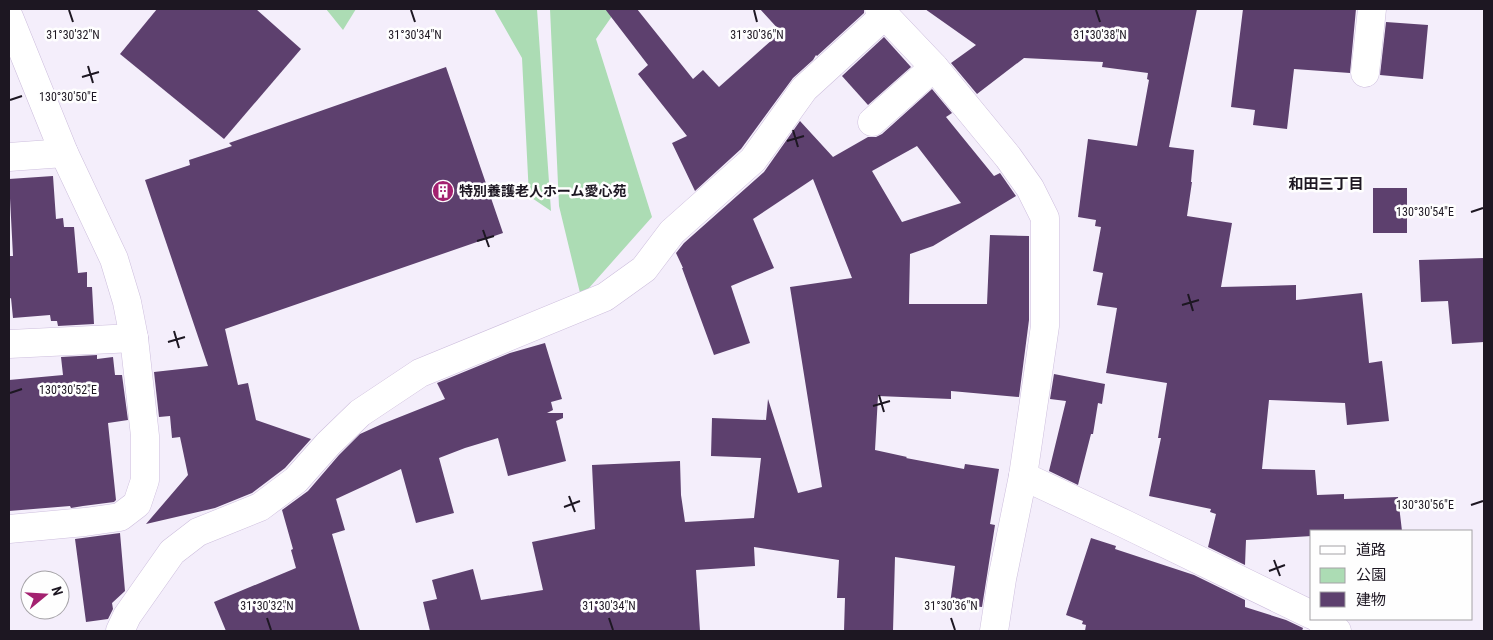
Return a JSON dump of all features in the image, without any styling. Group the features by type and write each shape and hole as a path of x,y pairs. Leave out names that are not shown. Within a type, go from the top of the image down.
{"street":[{"path":"1365,73 1372,9"},
{"path":"120,631 127,616 172,552 198,532 260,507 296,480 334,438 360,413 420,373 605,297 644,269 672,232 753,160 804,89 882,12 934,66 1008,157 1030,188 1045,218 1045,326 1023,476 1002,579 994,631"},
{"path":"9,17 64,153 114,259 127,302 134,338 145,436 145,480 137,504 120,517 9,529"},
{"path":"872,122 934,66"},
{"path":"9,157 64,153"},
{"path":"9,344 134,338"},
{"path":"1023,476 1310,614"},
{"path":"1320,620 1337,631"}],"green space":[{"path":"326,9 356,9 343,30"},
{"path":"494,9 537,9 551,211 529,196 522,58"},
{"path":"550,9 617,9 596,39 652,217 581,297 559,206"}],"building":[{"path":"157,9 256,9 301,49 224,139 120,54"},
{"path":"605,9 637,9 693,79 703,70 719,87 781,32 760,9 864,9 864,13 793,78 741,149 695,191 672,143 687,136 638,74 648,65"},
{"path":"925,9 1197,9 1169,147 1194,150 1187,216 1232,223 1221,287 1296,285 1296,300 1362,293 1369,363 1382,361 1389,421 1347,425 1345,403 1269,400 1262,469 1315,470 1317,495 1344,494 1344,499 1398,497 1402,530 1310,530 1310,536 1246,540 1245,565 1208,547 1216,514 1210,512 1211,509 1149,496 1161,438 1158,438 1167,383 1106,373 1117,308 1097,305 1103,273 1093,271 1101,227 1095,226 1096,220 1078,217 1088,139 1137,146 1149,80 1147,79 1148,73 1102,67 1103,62 1024,58 977,94 951,63 976,45"},
{"path":"1243,9 1356,9 1350,73 1294,69 1287,129 1253,125 1255,110 1231,107"},
{"path":"1386,22 1428,25 1423,79 1380,75"},
{"path":"884,37 911,67 868,105 842,76"},
{"name":"特別養護老人ホーム愛心苑","path":"446,67 503,233 225,329 238,385 248,383 256,420 311,439 285,468 252,493 215,508 146,524 188,475 180,437 172,438 170,416 159,417 154,372 208,366 145,180 190,165 189,160 232,146 229,143"},
{"path":"932,89 952,113 946,117 994,176 1000,173 1016,196 933,246 910,254 909,304 987,304 990,235 1029,236 1029,320 1019,397 951,391 951,399 878,396 875,450 964,469 965,464 999,469 990,524 995,525 982,607 950,604 955,566 895,557 893,631 844,631 845,598 837,598 839,560 754,547 755,566 696,570 700,631 430,631 423,602 437,599 432,580 473,569 481,600 543,590 532,542 595,529 592,465 680,461 681,495 685,522 754,518 761,458 711,456 712,418 766,420 768,399 798,493 822,487 790,287 852,278 813,179 753,219 774,268 731,286 750,343 714,355 676,253 684,243 764,172 800,121 833,157 868,137 876,137 882,134","holes":["917,146 961,203 902,222 872,171"]},
{"path":"53,176 56,219 63,218 64,227 74,227 78,273 87,272 87,287 92,287 94,324 58,326 57,321 51,321 50,315 13,318 11,298 9,299 9,256 13,256 9,179"},
{"path":"1373,188 1407,188 1407,233 1373,233"},
{"path":"1484,258 1484,342 1452,344 1448,301 1421,302 1419,260"},
{"path":"545,343 562,399 551,402 553,410 547,413 563,413 563,418 556,421 566,461 508,476 498,438 439,458 454,513 416,523 401,469 336,499 345,530 332,534 360,631 226,631 214,602 296,568 291,550 293,549 282,510 308,491 360,434 445,399 437,383 510,353"},
{"path":"97,355 97,359 113,357 115,375 122,375 128,420 108,423 116,500 114,502 71,508 70,506 9,511 9,380 63,375 61,357"},
{"path":"1054,374 1105,384 1102,404 1098,403 1093,434 1091,434 1078,485 1049,471 1066,401 1050,399"},
{"path":"120,533 125,591 112,603 113,609 108,619 86,622 75,539"},
{"path":"1091,538 1116,546 1115,549 1194,575 1245,600 1245,607 1286,620 1303,628 1302,631 1085,631 1086,625 1082,624 1083,621 1066,615"}],"place":[{"name":"特別養護老人ホーム愛心苑","path":"443,191"}],"district":[{"name":"和田三丁目","path":"1326,184"}]}
